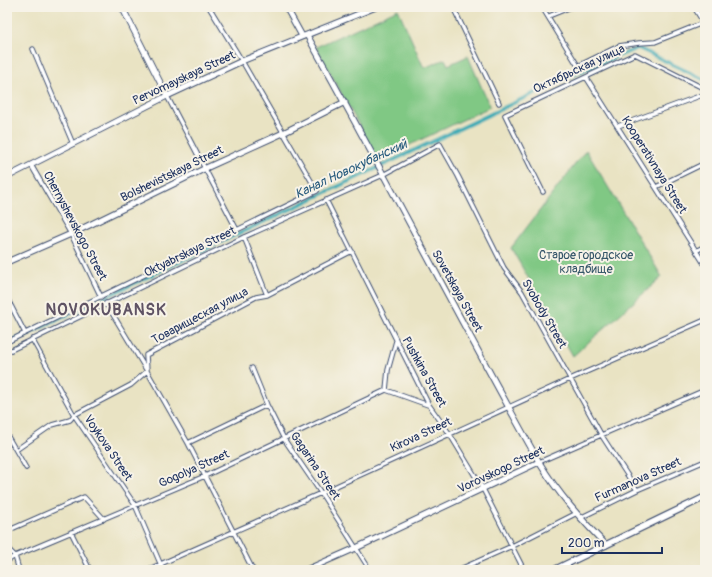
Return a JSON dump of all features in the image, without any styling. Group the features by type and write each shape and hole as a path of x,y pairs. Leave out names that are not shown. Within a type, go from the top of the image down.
{"main road":[{"path":"122,7 167,96"},
{"name":"Sovetskaya Street","path":"286,7 345,102 375,161 480,352 508,407 552,484 575,514 606,546"},
{"name":"Pervomayskaya Street","path":"7,177 167,96 242,61 374,7"},
{"name":"Bolshevistskaya Street","path":"7,262 71,234 345,102"},
{"name":"Vorovskogo Street","path":"306,570 539,462"},
{"path":"554,570 705,498"}],"street":[{"path":"7,342 318,191 209,7"},
{"path":"453,7 499,103"},
{"path":"542,7 549,16 578,66 619,46 655,42 704,23 694,7"},
{"path":"549,16 571,7"},
{"path":"33,49 72,144"},
{"name":"Октябрьская улица","path":"543,192 505,115 635,54 705,89"},
{"name":"Kooperativnaya Street","path":"586,77 705,265"},
{"path":"618,126 705,94"},
{"path":"167,96 206,168 237,230"},
{"name":"Svobody Street","path":"383,175 440,144 458,176 504,268 522,292 602,436 637,490"},
{"path":"656,187 705,163"},
{"name":"Chernyshevskogo Street","path":"32,165 71,234 101,297"},
{"name":"Oktyabrskaya Street","path":"7,352 244,237 383,175"},
{"name":"Pushkina Street","path":"326,200 429,405 450,433 483,489 524,570"},
{"path":"244,237 267,295"},
{"path":"696,251 705,246"},
{"name":"Товарищеская улица","path":"147,371 146,355 256,297 267,295 352,251"},
{"path":"7,298 25,333"},
{"path":"106,303 188,443 253,570"},
{"name":"Kirova Street","path":"147,570 321,493 570,379 705,320"},
{"name":"Voykova Street","path":"32,339 74,415 135,505 163,570"},
{"path":"396,341 388,370 386,390 429,405"},
{"name":"Gagarina Street","path":"252,368 266,405 284,439 321,493 370,570"},
{"path":"16,450 52,425 70,420 74,415 131,385 147,371"},
{"name":"Gogolya Street","path":"7,561 15,556 205,476 386,390"},
{"name":"Vorovskogo Street","path":"539,462 602,436 705,390"},
{"path":"188,443 266,405"},
{"path":"7,435 26,468"},
{"name":"Furmanova Street","path":"580,518 637,490 705,461"},
{"path":"7,531 84,497 104,519"},
{"path":"458,570 512,546 575,514"},
{"path":"71,532 90,570"},
{"path":"7,548 15,556 19,570"}],"green space":[{"path":"398,9 424,68 445,59 448,65 468,56 490,107 378,160 316,47"},
{"name":"Старое городское кладбище","path":"586,150 662,277 573,356 511,248"}],"waterway":[{"name":"Канал Новокубанский","path":"7,344 564,79 638,48 705,80"}],"district":[{"name":"NOVOKUBANSK","path":"106,310"}]}
